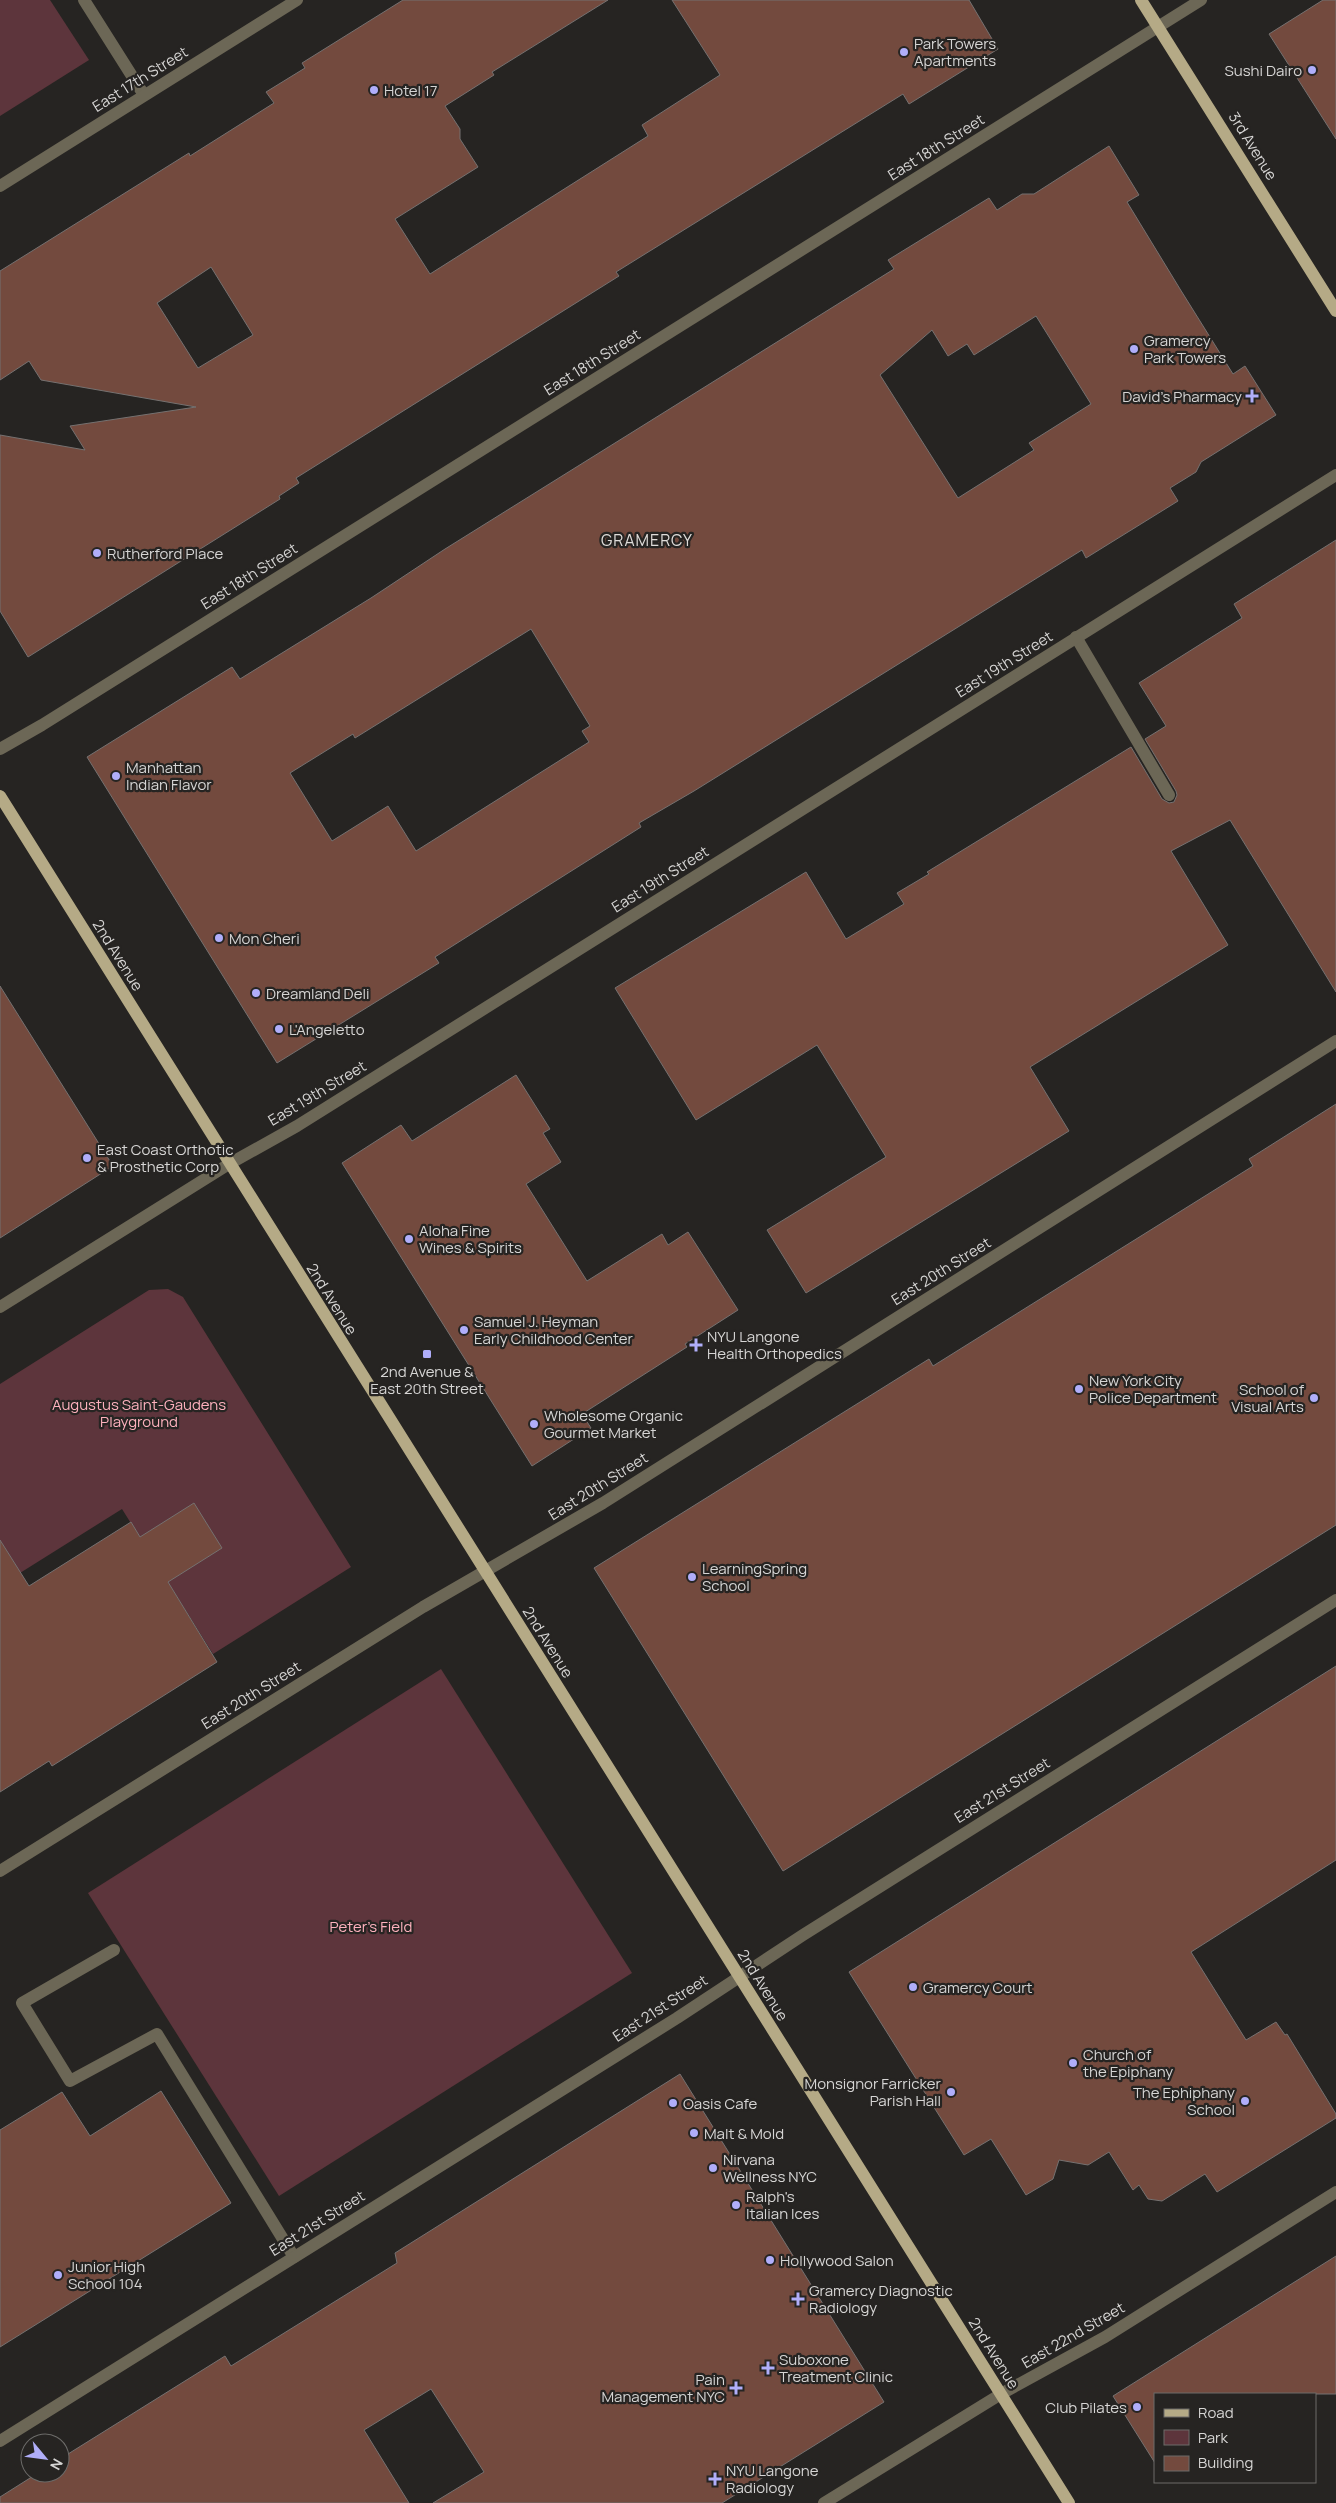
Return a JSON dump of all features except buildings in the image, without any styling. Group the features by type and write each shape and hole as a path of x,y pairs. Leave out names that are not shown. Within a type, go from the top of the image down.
{"main road":[{"name":"3rd Avenue","path":"1141,0 1336,311"},
{"name":"2nd Avenue","path":"0,796 1069,2503"}],"street":[{"path":"84,0 144,95"},
{"name":"East 17th Street","path":"0,186 297,0"},
{"name":"East 18th Street","path":"0,749 42,725 1201,0"},
{"name":"East 19th Street","path":"0,1307 229,1164 297,1126 1336,475"},
{"path":"1076,637 1169,795"},
{"name":"East 20th Street","path":"0,1871 423,1607 611,1498 1336,1041"},
{"name":"East 21st Street","path":"0,2441 677,2018 738,1977 1336,1600"},
{"path":"114,1950 22,2003 70,2080 157,2034 294,2257"},
{"name":"East 22nd Street","path":"824,2503 1001,2394 1105,2337 1336,2192"}],"green space":[{"path":"0,0 50,0 89,60 0,116"},
{"name":"Augustus Saint-Gaudens Playground","path":"168,1289 183,1297 351,1567 213,1654 122,1509 20,1573 0,1540 0,1384 149,1290"},
{"name":"Peter's Field","path":"441,1669 632,1973 279,2196 88,1893"}],"place":[{"name":"Park Towers Apartments","path":"904,52"},
{"name":"Sushi Dairo","path":"1312,70"},
{"name":"Hotel 17","path":"374,90"},
{"name":"Gramercy Park Towers","path":"1134,349"},
{"name":"David's Pharmacy","path":"1252,396"},
{"name":"Rutherford Place","path":"97,553"},
{"name":"Manhattan Indian Flavor","path":"116,776"},
{"name":"Mon Cheri","path":"219,938"},
{"name":"Dreamland Deli","path":"256,993"},
{"name":"L'Angeletto","path":"279,1029"},
{"name":"East Coast Orthotic & Prosthetic Corp","path":"87,1158"},
{"name":"Aloha Fine Wines & Spirits","path":"409,1239"},
{"name":"Samuel J. Heyman Early Childhood Center","path":"464,1330"},
{"name":"NYU Langone Health Orthopedics","path":"696,1345"},
{"name":"2nd Avenue & East 20th Street","path":"427,1354"},
{"name":"New York City Police Department","path":"1079,1389"},
{"name":"School of Visual Arts","path":"1314,1398"},
{"name":"Wholesome Organic Gourmet Market","path":"534,1424"},
{"name":"LearningSpring School","path":"692,1577"},
{"name":"Gramercy Court","path":"913,1987"},
{"name":"Church of the Epiphany","path":"1073,2063"},
{"name":"Monsignor Farricker Parish Hall","path":"951,2092"},
{"name":"The Ephiphany School","path":"1245,2101"},
{"name":"Oasis Cafe","path":"673,2103"},
{"name":"Malt & Mold","path":"694,2133"},
{"name":"Nirvana Wellness NYC","path":"713,2168"},
{"name":"Ralph's Italian Ices","path":"736,2205"},
{"name":"Hollywood Salon","path":"770,2260"},
{"name":"Junior High School 104","path":"58,2275"},
{"name":"Gramercy Diagnostic Radiology","path":"798,2299"},
{"name":"Suboxone Treatment Clinic","path":"768,2368"},
{"name":"Pain Management NYC","path":"736,2388"},
{"name":"Club Pilates","path":"1137,2407"},
{"name":"NYU Langone Radiology","path":"715,2479"}],"district":[{"name":"GRAMERCY","path":"647,540"}]}
